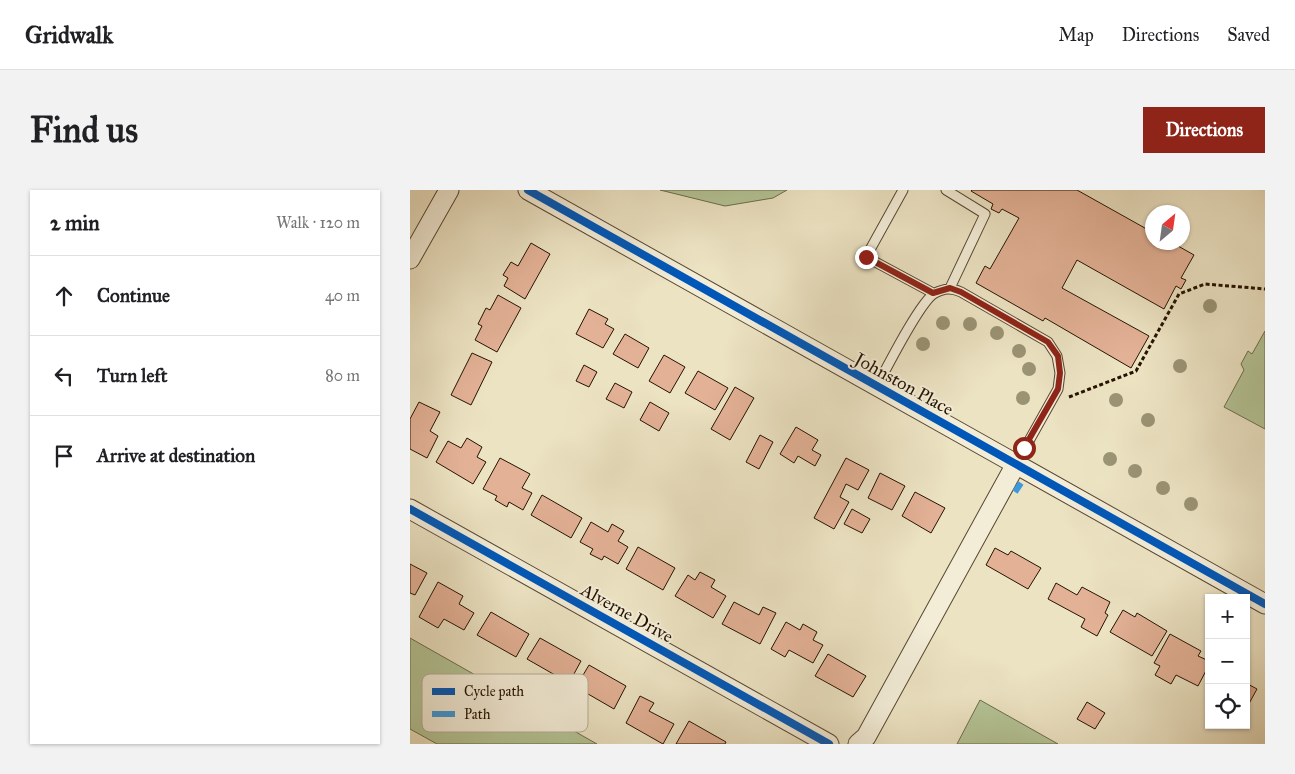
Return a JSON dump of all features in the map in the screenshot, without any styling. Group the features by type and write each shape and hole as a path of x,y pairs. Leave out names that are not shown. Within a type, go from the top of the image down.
{"street":[{"path":"410,259 449,190"},
{"name":"Johnston Place","path":"528,190 1265,604"},
{"path":"858,744 866,737 1016,464"},
{"name":"Alverne Drive","path":"410,509 829,744"}],"lane":[{"path":"903,190 866,257 933,293"},
{"path":"946,190 962,194 985,214 950,288"},
{"path":"877,386 922,306 933,293 950,288 961,292 1048,342 1058,356 1060,373 1058,389 1016,464"}],"path":[{"path":"1061,400 1136,370 1179,294 1205,284 1265,289"}],"green space":[{"path":"660,190 787,190 773,198 725,206"},
{"path":"1265,331 1265,429 1224,407 1244,370 1241,364 1248,351 1252,354"},
{"path":"410,638 474,674 422,674 422,732 576,732 597,744 437,744 410,729"},
{"path":"980,700 1058,744 957,744"}],"building":[{"path":"1077,190 1145,228 1145,250 1185,250 1194,255 1181,278 1186,280 1181,289 1176,286 1164,309 1077,260 1062,288 1149,336 1131,368 1045,318 1043,321 976,283 985,266 990,269 1019,218 1002,209 999,213 991,209 993,204 971,191"},
{"path":"531,243 550,254 525,299 504,286 508,278 503,275 511,262 518,266"},
{"path":"498,295 521,308 497,352 475,340 482,326 478,324 486,308 490,310"},
{"path":"589,309 608,319 605,324 614,329 603,348 576,334"},
{"path":"625,334 649,348 638,368 613,354"},
{"path":"472,353 492,362 471,405 451,395"},
{"path":"664,355 685,367 670,393 649,381"},
{"path":"584,365 597,372 589,387 576,381"},
{"path":"698,371 728,388 715,410 685,393"},
{"path":"615,383 632,392 624,408 606,399"},
{"path":"735,387 754,398 730,440 711,429"},
{"path":"419,402 440,412 430,431 438,436 427,458 410,449 410,419"},
{"path":"650,402 669,413 659,431 640,420"},
{"path":"796,427 818,440 812,450 821,455 815,466 798,456 794,463 780,454"},
{"path":"760,435 773,442 759,469 746,462"},
{"path":"467,438 482,447 477,457 486,462 473,484 436,462 448,441 461,448"},
{"path":"500,458 530,474 522,488 532,493 523,510 509,502 507,507 495,500 497,496 483,489"},
{"path":"846,458 869,470 858,490 846,484 840,497 849,502 834,529 814,518"},
{"path":"880,473 905,486 892,510 868,498"},
{"path":"915,492 945,508 931,533 902,516"},
{"path":"542,495 582,518 571,538 531,515"},
{"path":"852,509 870,519 862,533 844,524"},
{"path":"591,522 608,532 612,524 624,531 618,541 628,547 618,564 604,556 602,560 590,554 593,549 580,542"},
{"path":"638,547 675,568 663,590 626,569"},
{"path":"995,548 1008,555 1011,551 1041,568 1028,589 986,565"},
{"path":"410,564 427,573 415,595 410,593"},
{"path":"700,572 715,580 711,587 726,596 713,618 675,596 688,575 695,580"},
{"path":"438,582 463,596 459,604 474,613 464,630 444,619 438,628 419,617"},
{"path":"1056,583 1077,595 1082,587 1110,602 1105,613 1108,615 1097,636 1081,627 1085,619 1048,599"},
{"path":"734,602 759,615 763,607 776,613 760,644 722,624"},
{"path":"1123,610 1135,617 1137,613 1167,631 1152,656 1110,632"},
{"path":"491,612 529,634 516,657 477,635"},
{"path":"786,622 800,630 803,624 817,632 813,640 823,645 813,663 789,650 785,657 771,649"},
{"path":"1170,634 1201,651 1198,656 1205,659 1205,673 1198,686 1176,675 1171,684 1155,675 1160,666 1154,663"},
{"path":"540,638 581,661 574,674 553,674 527,659"},
{"path":"828,654 866,676 853,697 815,676"},
{"path":"589,665 626,686 614,709 588,694 588,674 584,674"},
{"path":"1250,685 1257,689 1250,702"},
{"path":"640,696 654,703 649,711 674,724 663,744 626,723"},
{"path":"1087,702 1105,713 1095,729 1077,719"},
{"path":"689,721 726,742 725,744 676,744"}],"marked path":[{"path":"1015,492 1021,483"}],"cycle path":[{"path":"528,190 1265,604"},
{"path":"410,509 829,744"}],"route":[{"path":"866,257 933,293 950,288 961,292 1048,342 1058,356 1060,373 1058,389 1024,448"}]}
